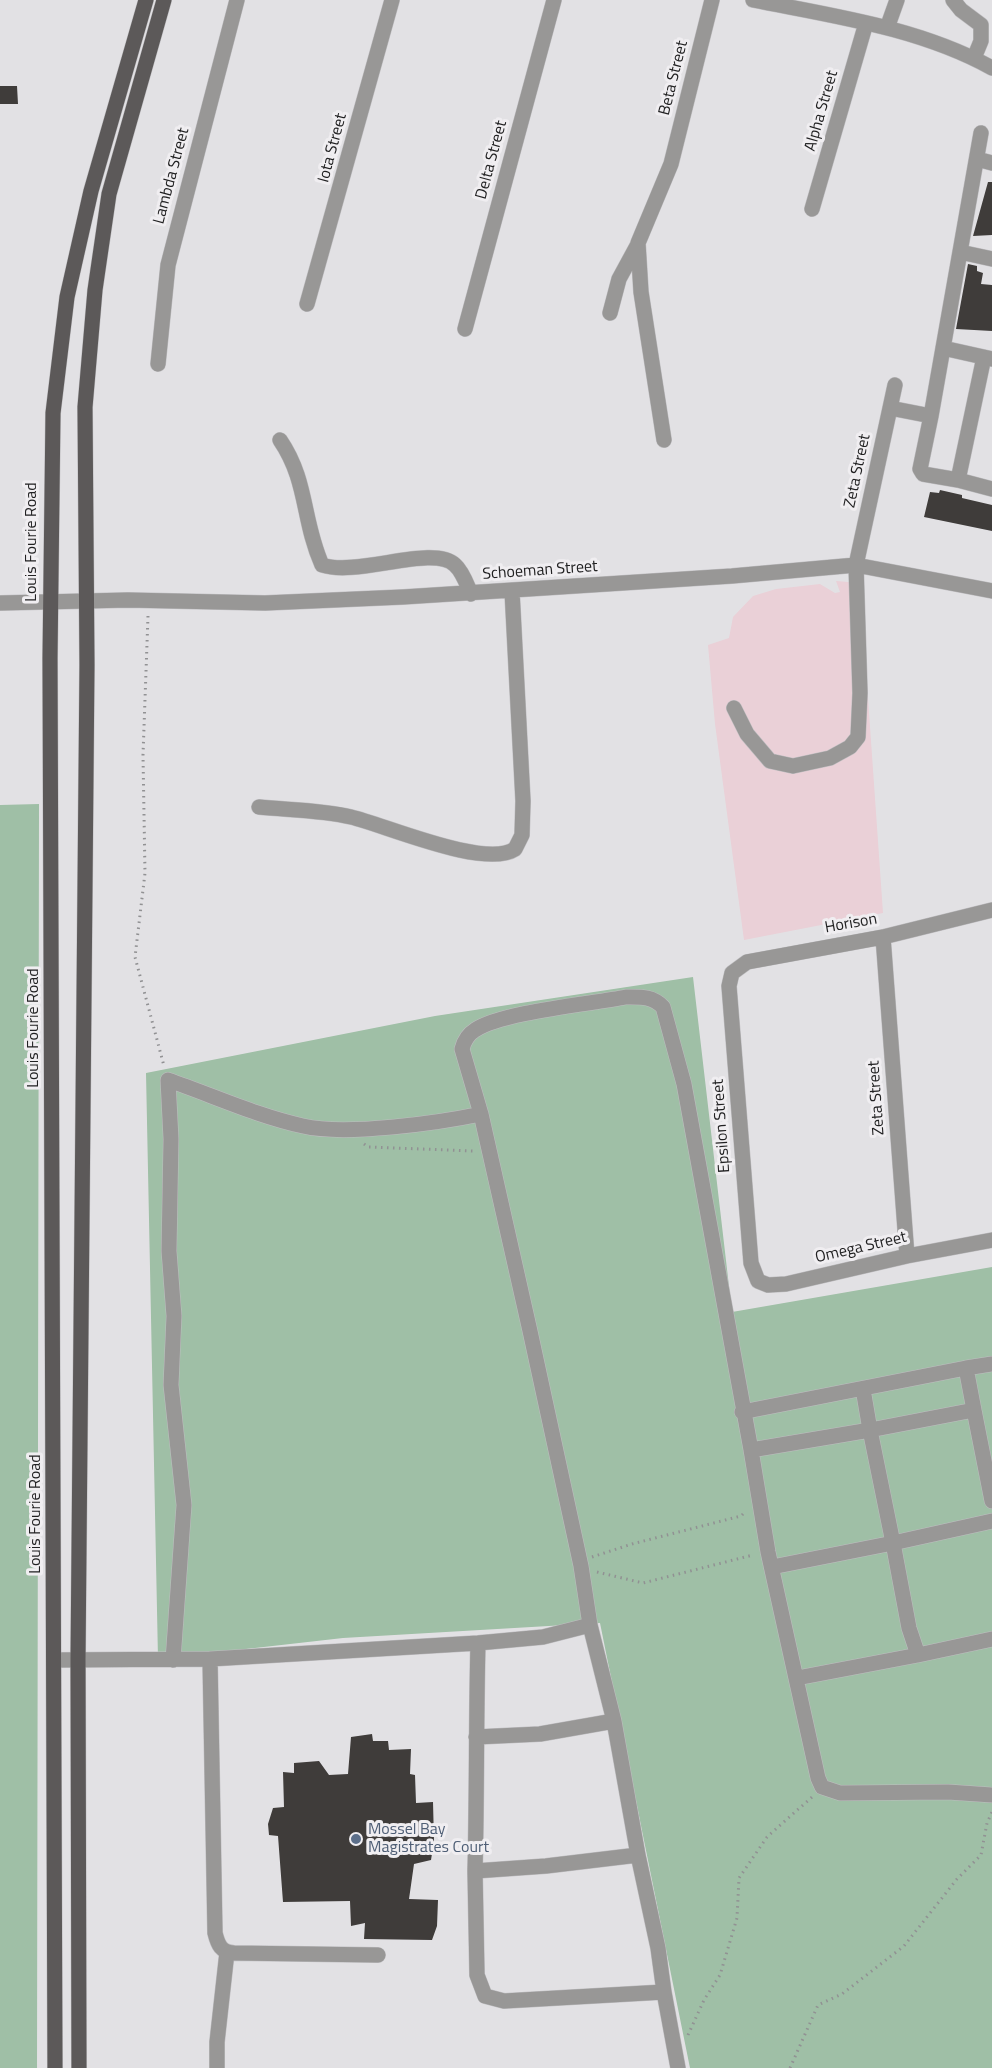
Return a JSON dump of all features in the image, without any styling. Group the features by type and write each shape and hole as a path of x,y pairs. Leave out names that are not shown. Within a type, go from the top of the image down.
{"main road":[{"name":"Louis Fourie Road","path":"56,2068 50,603 53,413 67,297 91,191 146,0"},
{"path":"79,2068 78,1658 87,602 85,407 95,290 109,194 164,0"}],"street":[{"name":"Lambda Street","path":"158,364 168,265 237,0"},
{"name":"Iota Street","path":"307,304 392,0"},
{"name":"Delta Street","path":"465,329 554,0"},
{"name":"Beta Street","path":"610,313 619,279 638,243 671,164 712,0"},
{"path":"753,0 887,28 974,58 992,68"},
{"path":"887,28 897,0"},
{"path":"953,0 981,25 981,40 974,58"},
{"name":"Alpha Street","path":"812,209 866,23"},
{"path":"981,133 984,161 960,252 920,469 923,474 992,489"},
{"path":"638,243 641,292 664,440"},
{"path":"960,252 992,259"},
{"path":"943,348 988,358 958,480"},
{"name":"Zeta Street","path":"734,708 747,734 770,761 793,766 830,758 850,747 858,736 860,726 856,565 895,385"},
{"path":"890,408 931,416"},
{"path":"280,440 293,459 300,476 310,535 322,565 330,568 370,567 436,556 449,560 458,567 471,594"},
{"name":"Schoeman Street","path":"0,603 265,603 471,594 856,565 992,591"},
{"path":"259,807 350,817 466,852 493,854 515,849 522,835 523,801 512,591"},
{"name":"Horison","path":"729,986 732,973 747,962 883,937 992,910"},
{"name":"Zeta Street","path":"883,937 907,1256"},
{"name":"Epsilon Street","path":"729,986 751,1263"},
{"path":"678,2068 658,1948 638,1855 614,1721 590,1625 581,1566 481,1114 462,1049 473,1031 498,1020 626,997 645,997 655,1000 663,1007 669,1021 684,1084 770,1559 812,1757 822,1787 840,1793 948,1792 992,1795"},
{"path":"173,1660 184,1505 171,1385 174,1316 169,1251 171,1139 168,1080 304,1127 344,1130 432,1122 481,1114"},
{"name":"Omega Street","path":"751,1263 754,1275 768,1285 786,1284 907,1256 992,1240"},
{"path":"742,1412 992,1364"},
{"path":"966,1368 992,1501"},
{"path":"863,1389 909,1628 918,1655"},
{"path":"751,1450 974,1410"},
{"path":"770,1559 893,1543 992,1521"},
{"path":"55,1660 78,1658 210,1659 478,1643 543,1637 590,1625"},
{"path":"797,1678 992,1639"},
{"path":"478,1643 475,1871 477,1975 485,1996 504,2001 664,1992"},
{"path":"210,1659 215,1933 218,1945 227,1952 378,1955"},
{"path":"476,1737 540,1734 614,1721"},
{"path":"475,1871 546,1866 638,1855"},
{"path":"217,2068 217,2042 227,1952"}],"path":[{"path":"148,602 143,755 145,873 135,957 168,1080"},
{"path":"344,1130 368,1147 462,1148 490,1154"},
{"path":"581,1566 593,1556 741,1516 759,1500"},
{"path":"581,1566 613,1577 643,1582 770,1559"},
{"path":"674,2049 692,2031 704,2000 720,1975 737,1918 739,1878 767,1837 822,1787"},
{"path":"790,2068 818,2005 842,1994 904,1946 957,1879 981,1855 987,1823 992,1812"}],"shaded area":[{"path":"836,581 860,583 883,913 744,940 715,724 708,645 729,638 733,617 753,596 776,589 820,584 835,593 840,592"}],"green space":[{"path":"39,804 37,2068 0,2068 0,805"},
{"path":"693,977 732,1312 992,1267 992,2068 690,2068 600,1623 343,1638 158,1659 146,1073 435,1016"}],"building":[{"path":"0,86 17,86 18,104 0,104"},
{"path":"988,182 992,182 992,235 973,236"},
{"path":"968,264 977,266 977,271 983,273 981,284 992,285 992,331 956,329"},
{"path":"940,490 992,505 992,531 924,517 930,492 939,493"},
{"name":"Mossel Bay Magistrates Court","path":"372,1734 373,1741 388,1741 389,1750 411,1749 410,1774 415,1775 416,1803 433,1802 434,1841 431,1860 414,1864 409,1899 438,1900 437,1926 432,1940 364,1939 365,1923 351,1926 350,1901 283,1902 278,1836 269,1835 268,1824 273,1808 284,1807 283,1772 294,1773 294,1763 319,1761 329,1775 348,1774 351,1737"}],"place":[{"name":"Mossel Bay Magistrates Court","path":"356,1839"}]}
